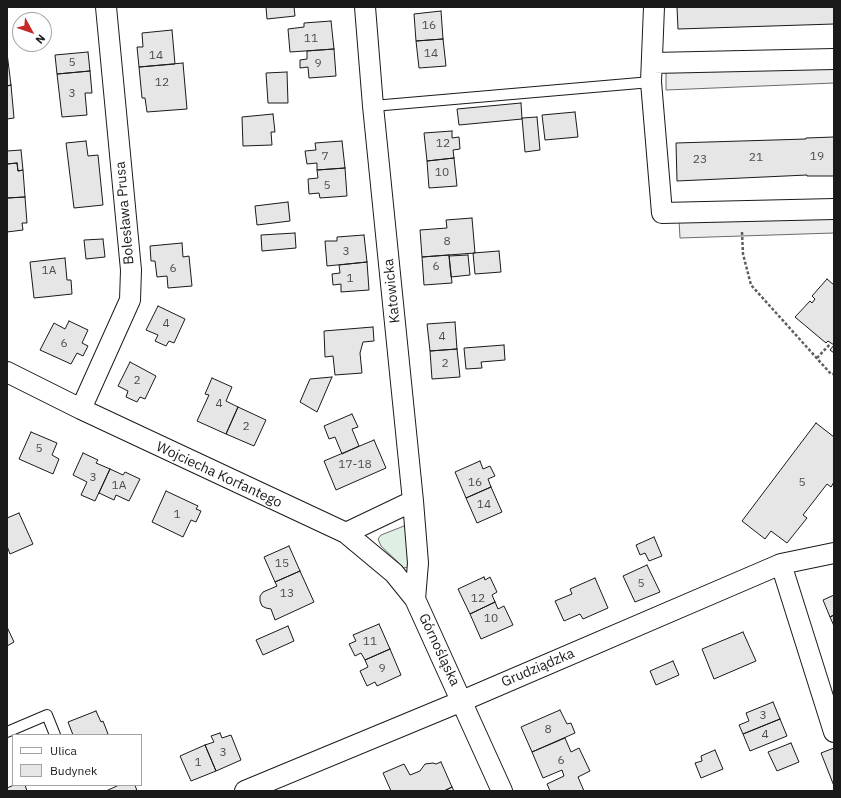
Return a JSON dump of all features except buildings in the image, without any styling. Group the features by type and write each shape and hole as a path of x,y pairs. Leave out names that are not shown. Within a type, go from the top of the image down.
{"street":[{"name":"Bolesława Prusa","path":"80,409 130,300 131,270 106,7"},
{"name":"Katowicka","path":"364,7 372,106 413,501"},
{"path":"654,7 653,63 651,82 662,213 834,209"},
{"path":"653,63 834,60"},
{"name":"Wojciecha Korfantego","path":"7,372 80,409 346,533 394,573 415,599"},
{"path":"346,533 413,501"},
{"name":"Górnośląska","path":"413,501 418,564 415,599 502,791"},
{"name":"Grudziądzka","path":"245,791 462,701 781,564 834,553"},
{"path":"781,564 834,732"}],"lane":[{"path":"372,106 651,82"},
{"path":"7,732 47,715 55,734"}],"path":[{"path":"742,211 743,254 751,285 834,378"},
{"path":"817,358 831,343"}],"green space":[{"path":"404,526 407,527 410,537 408,567 404,568 381,546 378,539 381,535"}],"shaded area":[{"path":"834,65 834,83 666,90 666,72"},
{"path":"834,214 834,233 680,238 679,220"}]}
